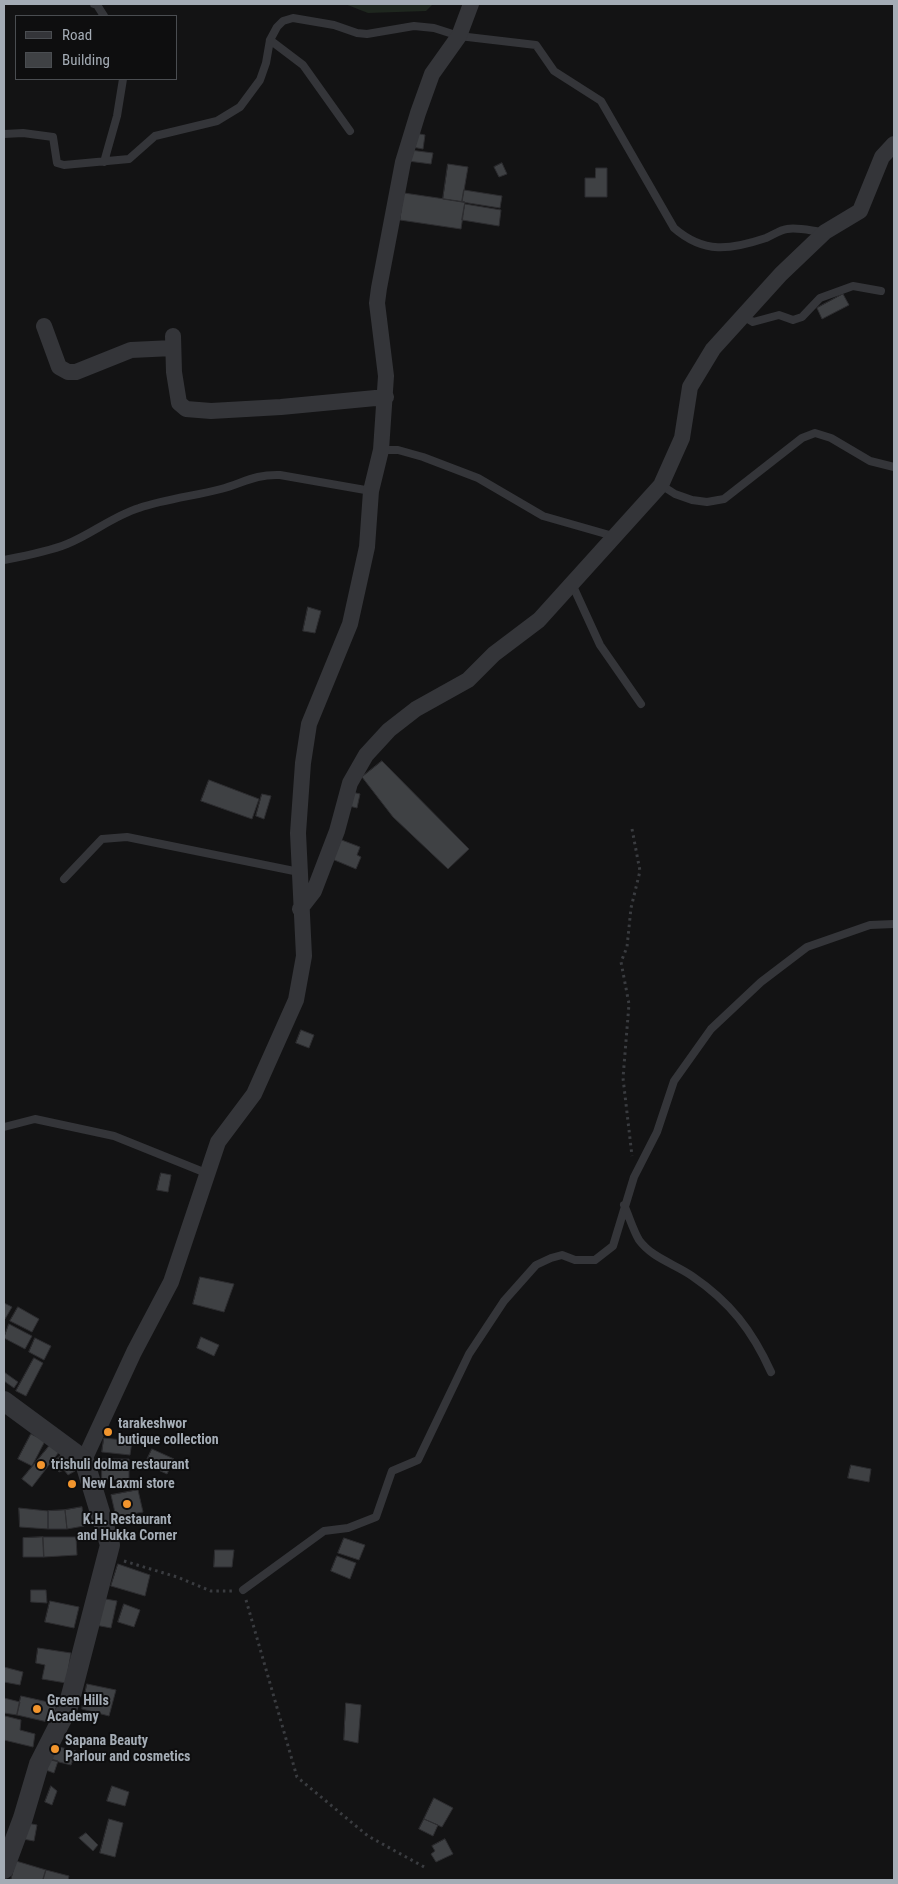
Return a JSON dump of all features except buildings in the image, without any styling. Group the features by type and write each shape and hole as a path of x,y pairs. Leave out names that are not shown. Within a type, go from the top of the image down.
{"street":[{"path":"84,1460 134,1352 171,1282 218,1142 254,1094 296,1000 304,956 300,909 298,833 302,780 310,724 350,624 367,547 371,491 381,450 386,396 386,376 377,303 388,232 403,162 432,74 459,36 471,4"},
{"path":"300,909 314,891 337,831 350,783 366,755 389,730 416,709 468,680 494,654 539,620 661,485 682,438 690,387 712,349 825,232 860,211 882,157 894,144"},
{"path":"44,326 59,367 68,372 76,372 131,350 173,342 179,403 186,409 211,411 272,408 386,396"},
{"path":"4,1401 84,1460 110,1545 68,1707 39,1764 23,1818 4,1869"}],"lane":[{"path":"94,4 97,5 103,15"},
{"path":"4,134 53,137 56,142 56,163 64,165 129,159 155,136 217,121 240,106 260,80 266,63 270,40 277,27 283,21 293,18 320,22 357,33 367,34 414,26 434,28 459,36 536,45 554,71 600,101 674,228 688,241 706,247 731,247 765,238 787,229 825,232"},
{"path":"270,40 303,65 350,131"},
{"path":"104,162 117,116 123,80"},
{"path":"743,316 753,322 779,315 793,320 802,317 820,298 853,286 881,291"},
{"path":"661,485 674,494 692,500 707,502 724,499 802,438 815,433 831,438 870,461 894,467"},
{"path":"381,450 398,450 423,457 478,478 543,516 613,536"},
{"path":"4,560 29,556 68,544 111,520 138,508 223,489 251,477 280,475 371,491"},
{"path":"572,584 600,645 641,704"},
{"path":"64,879 102,839 126,837 299,872"},
{"path":"243,1590 324,1531 348,1528 376,1517 392,1471 418,1460 469,1354 504,1301 536,1265 562,1255 575,1260 595,1260 613,1246 624,1204 634,1177 657,1132 674,1082 710,1029 761,982 807,947 870,924 894,924"},
{"path":"4,1127 35,1119 114,1136 206,1174"},
{"path":"624,1204 639,1240 652,1253 692,1276 737,1313 759,1346 771,1372"}],"path":[{"path":"632,829 640,871 631,908 627,948 622,962 629,1004 623,1078 634,1177"},
{"path":"106,1560 119,1559 177,1577 210,1591 243,1590 297,1777 368,1836 426,1868"}],"shaded area":[{"path":"345,4 433,4 426,11 368,13"}],"place":[{"name":"tarakeshwor butique collection","path":"108,1432"},
{"name":"trishuli dolma restaurant","path":"41,1465"},
{"name":"New Laxmi store","path":"72,1484"},
{"name":"K.H. Restaurant and Hukka Corner","path":"127,1504"},
{"name":"Green Hills Academy","path":"37,1709"},
{"name":"Sapana Beauty Parlour and cosmetics","path":"55,1749"}]}
